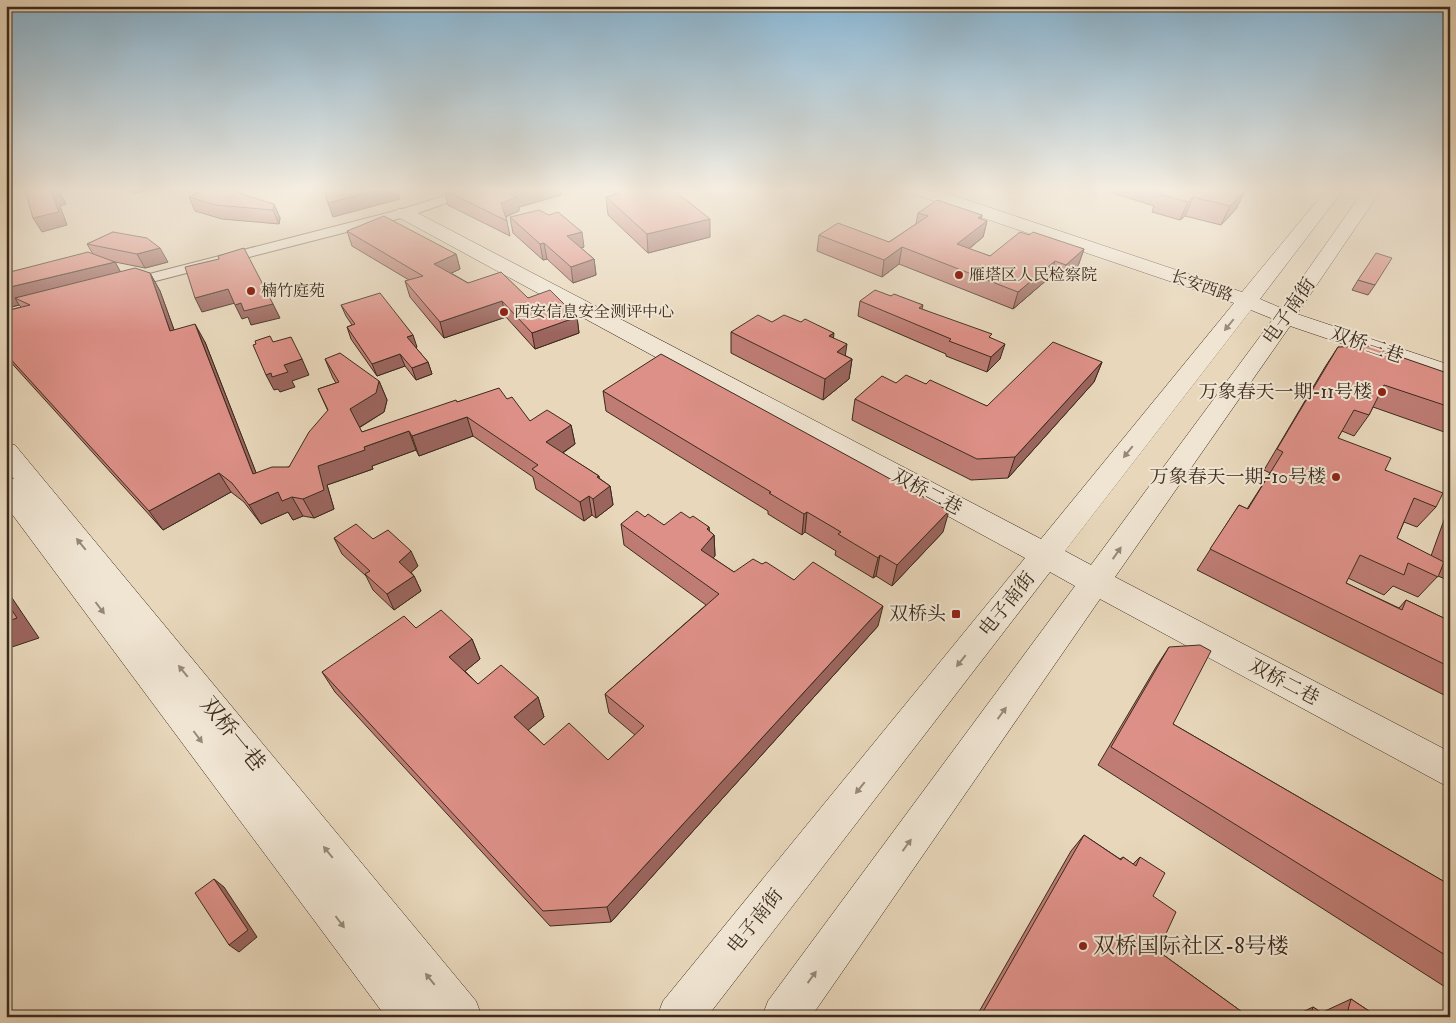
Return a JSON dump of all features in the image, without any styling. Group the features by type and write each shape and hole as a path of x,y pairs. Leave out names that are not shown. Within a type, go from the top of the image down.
{"main road":[{"name":"双桥二巷","path":"450,238 1450,771"},
{"name":"长安西路","path":"1066,238 1251,298"},
{"name":"长安西路","path":"1076,238 1289,311"},
{"name":"电子南街","path":"678,1017 1298,238"},
{"name":"电子南街","path":"784,1017 1340,238"},
{"name":"双桥三巷","path":"1289,311 1450,356"},
{"name":"双桥三巷","path":"1289,311 1450,373"},
{"name":"双桥一巷","path":"6,451 460,1017"},
{"name":"双桥一巷","path":"6,486 412,1017"}],"street":[{"path":"110,288 307,238"}],"building":[{"path":"101,238 146,238 160,248 137,254 87,244"},
{"path":"358,238 425,238 456,254 434,264 468,283 501,272 528,298 550,290 577,317 532,333 502,301 440,322 405,281 423,276"},
{"path":"533,238 569,238 594,259 571,267 544,243 540,244"},
{"path":"826,238 878,238 889,242 895,238 965,238 957,244 990,256 1013,238 1050,238 1084,249 1066,265 1055,261 1018,292 902,247 884,260"},
{"path":"244,248 273,304 244,311 241,303 235,305 228,289 195,298 185,267 219,259 218,256"},
{"path":"88,252 115,262 6,288 6,271 10,272"},
{"path":"1376,253 1392,258 1375,285 1358,280"},
{"path":"135,268 150,273 170,331 195,324 253,474 272,467 289,467 309,432 328,410 318,389 339,382 325,359 340,353 379,381 376,393 350,409 362,432 456,400 457,402 499,388 507,399 512,397 530,421 547,410 571,425 546,442 599,476 597,477 610,486 593,499 589,496 580,502 532,469 538,465 467,417 412,436 409,431 364,447 365,450 318,466 324,490 303,499 292,497 282,501 278,492 249,505 232,483 219,473 149,511 6,354 6,311 30,305 15,298"},
{"path":"875,290 891,296 894,294 923,305 919,308 992,334 989,337 1005,344 991,357 949,341 951,339 860,301"},
{"path":"380,293 413,335 407,337 428,362 412,368 400,354 372,364 347,327 355,324 341,305"},
{"path":"758,315 772,322 784,315 801,322 805,319 834,333 829,336 847,344 837,352 852,359 825,379 731,332"},
{"path":"270,336 273,342 291,337 302,359 284,365 288,372 272,377 271,373 266,375 253,345 256,344 255,341"},
{"path":"1053,342 1102,362 1015,457 977,459 855,399 882,376 896,383 906,375 926,384 930,380 987,406"},
{"path":"1369,346 1450,374 1450,407 1384,385 1369,415 1354,410 1338,438 1391,458 1385,470 1443,493 1436,507 1414,498 1397,538 1444,562 1438,577 1408,563 1404,575 1360,555 1346,583 1402,610 1406,600 1450,621 1450,667 1210,549 1239,505 1248,509 1283,452 1277,449 1338,347"},
{"path":"661,354 949,511 897,565 880,555 878,558 838,534 841,532 807,512 804,514 769,493 771,492 603,391"},
{"path":"637,511 645,517 648,514 664,525 681,512 690,518 693,516 709,527 707,529 714,535 701,550 734,572 753,559 762,564 766,562 794,580 813,562 883,606 607,907 543,911 322,672 404,616 416,628 441,610 472,639 449,657 478,684 501,665 538,697 514,717 544,745 569,723 608,760 644,726 605,694 719,594 621,524"},
{"path":"356,524 373,539 388,530 411,551 399,562 414,576 387,594 365,574 370,571 334,538"},
{"path":"1450,535 1450,554 1444,552"},
{"path":"6,601 17,618 6,622"},
{"path":"1200,645 1211,651 1173,724 1450,885 1450,958 1111,747 1169,647"},
{"name":"双桥国际社区-8号楼","path":"1084,835 1121,860 1123,857 1136,866 1140,857 1165,873 1153,896 1176,912 1158,951 1249,1017 980,1017"},
{"path":"214,879 248,930 229,945 195,893"},
{"path":"1351,999 1378,1017 1346,1017"},
{"path":"1313,1007 1328,1017 1310,1017"}],"place":[{"name":"雁塔区人民检察院","path":"959,275"},
{"name":"楠竹庭苑","path":"251,291"},
{"name":"西安信息安全测评中心","path":"504,312"},
{"name":"万象春天一期-11号楼","path":"1382,392"},
{"name":"万象春天一期-10号楼","path":"1336,477"},
{"name":"双桥头","path":"956,614"},
{"name":"双桥国际社区-8号楼","path":"1083,946"}]}
